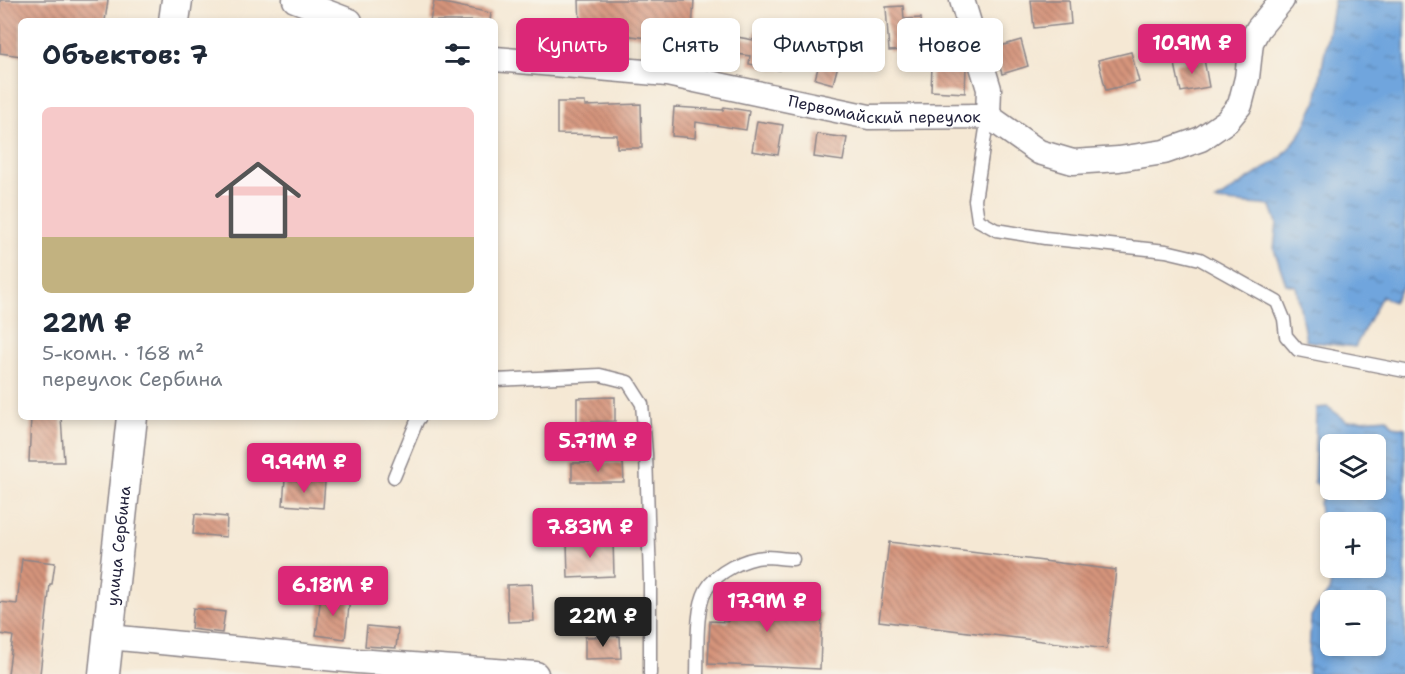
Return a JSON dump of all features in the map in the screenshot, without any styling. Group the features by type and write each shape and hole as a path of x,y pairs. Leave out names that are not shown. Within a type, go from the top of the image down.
{"street":[{"path":"174,18 177,0"},
{"path":"296,0 342,18"},
{"path":"962,0 989,89 988,116"},
{"name":"Первомайский переулок","path":"498,59 667,74 869,117 988,116 1039,152 1073,162 1119,159 1164,152 1201,140 1227,121 1240,105 1247,78 1251,42 1258,29 1282,0"},
{"name":"улица Сербина","path":"104,674 132,420"},
{"path":"109,637 357,661 536,674"}],"lane":[{"path":"988,116 975,200 978,220 996,230 1046,238 1166,251 1200,260 1277,302 1284,319 1286,336 1298,350 1405,371"},
{"path":"498,380 600,375 628,382 642,404 646,454 650,674"},
{"path":"394,477 418,420"},
{"path":"697,674 700,614 705,592 713,580 746,561 764,557 793,560"}],"water":[{"path":"1334,0 1405,0 1405,283 1393,302 1382,296 1355,347 1306,341 1296,286 1286,284 1274,249 1277,223 1271,206 1215,201 1282,157 1301,133 1316,102"},
{"path":"1328,407 1347,421 1387,418 1393,426 1405,428 1405,674 1308,674 1311,616 1320,604 1320,656 1386,656 1386,590 1329,590 1332,578 1386,578 1386,512 1320,512 1320,515 1319,503 1321,500 1386,500 1386,434 1320,434 1320,486 1314,482 1316,408"}],"building":[{"path":"0,0 108,0 105,18 18,18 18,56 0,53"},
{"path":"579,0 694,0 693,18 641,18 641,37 629,36 629,18 580,18"},
{"path":"1031,0 1069,0 1071,24 1034,28"},
{"path":"434,1 491,13 490,18 431,18"},
{"path":"903,6 904,18 897,18 897,51 889,51 886,7"},
{"path":"740,38 752,40 752,65 749,64 750,56 740,54"},
{"path":"1021,40 1028,66 1002,74 1003,45"},
{"path":"1131,52 1139,82 1106,90 1098,60"},
{"path":"1204,59 1209,87 1181,92 1175,64"},
{"path":"817,72 836,72 833,84 815,79"},
{"path":"932,72 966,72 965,93 931,91"},
{"path":"557,102 585,102 585,106 641,104 642,148 617,148 617,135 557,134"},
{"path":"674,107 723,110 724,107 749,111 746,130 696,122 695,138 672,136"},
{"path":"757,121 783,125 778,155 752,151"},
{"path":"817,134 847,138 843,161 814,157"},
{"path":"615,397 615,421 577,422 577,398"},
{"path":"31,420 61,420 64,462 29,462"},
{"path":"572,463 623,463 624,482 572,482"},
{"path":"285,479 325,482 323,508 283,505"},
{"path":"195,514 227,517 226,537 193,534"},
{"path":"613,540 614,576 568,578 567,541"},
{"path":"889,542 1116,570 1107,649 879,621"},
{"path":"22,559 55,563 52,584 50,584 40,674 8,674 13,636 0,634 0,602 17,604"},
{"path":"532,584 534,621 508,622 507,585"},
{"path":"729,594 812,598 812,613 822,613 820,669 708,664 710,621 728,622"},
{"path":"321,596 350,599 345,639 316,635"},
{"path":"193,608 225,612 222,633 191,629"},
{"path":"367,626 398,629 396,648 365,646"},
{"path":"620,636 621,658 585,659 585,637"}]}
